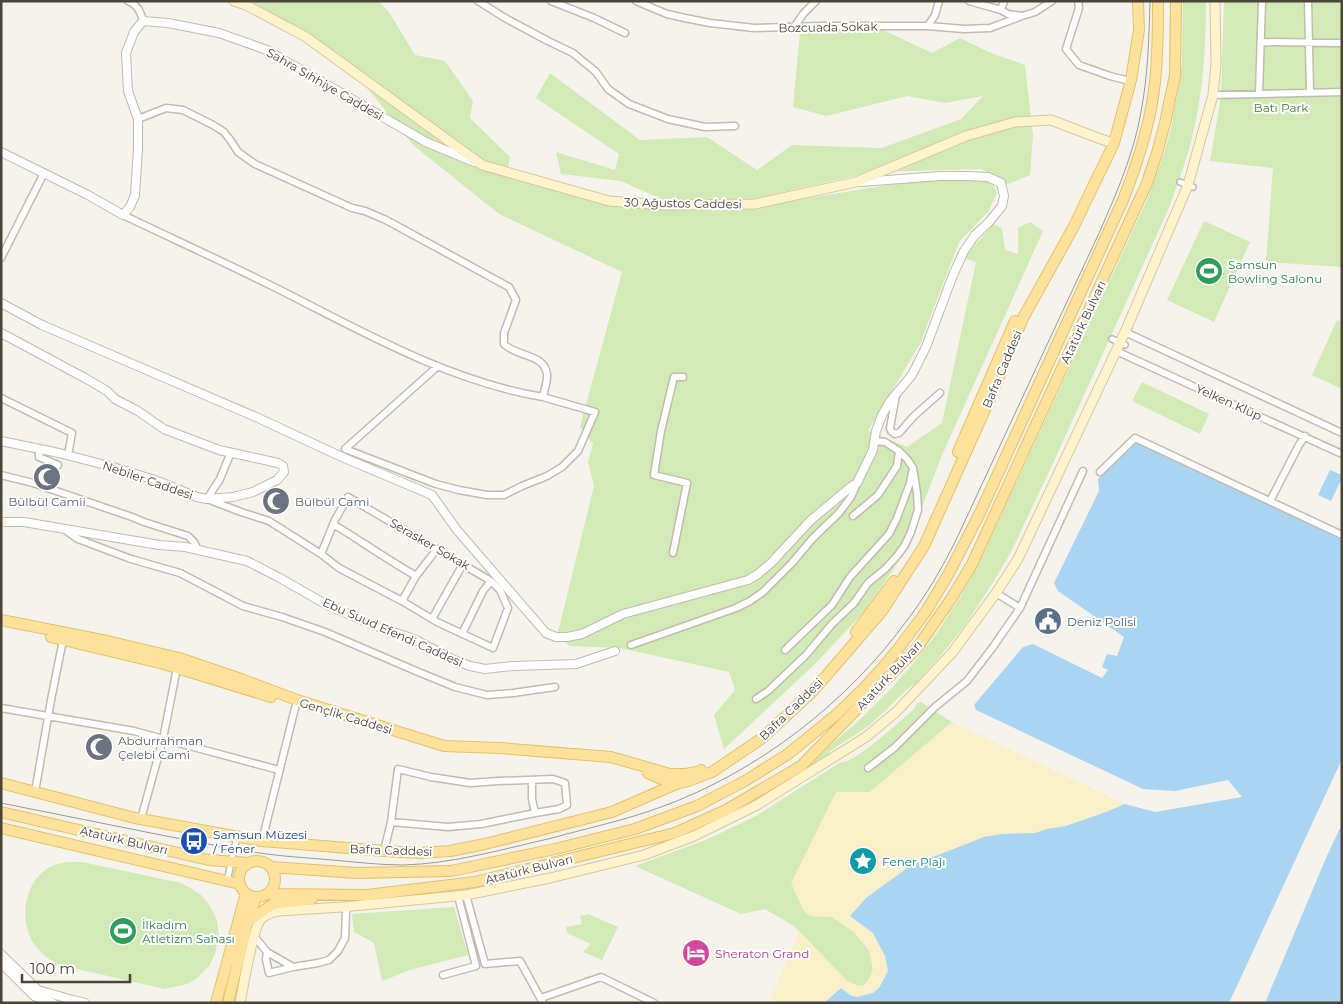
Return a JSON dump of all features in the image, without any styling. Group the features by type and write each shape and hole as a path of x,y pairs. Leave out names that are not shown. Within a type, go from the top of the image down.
{"main road":[{"name":"30 Ağustos Caddesi","path":"234,1 246,5 306,37 482,165 609,201 666,205 755,204 856,182 966,136 1016,122 1051,120 1110,142"},
{"name":"Bafra Caddesi","path":"698,772 723,760 736,751 796,701 855,633 897,577 920,541 1020,311 1072,223 1110,142 1126,80 1133,30 1132,1"},
{"name":"Bafra Caddesi","path":"1,783 141,819 237,837 262,841 420,853 450,851 484,844 612,812 676,784 712,772 761,740 813,691 882,611 924,546 1024,318 1073,228 1114,143 1131,80 1138,30 1138,1"},
{"name":"Atatürk Bulvarı","path":"1,812 209,860 248,863 260,861 270,867 357,873 451,870 555,849 635,829 697,806 788,754 836,715 857,695 898,649 925,613 948,575 983,504 1136,168 1153,100 1157,67 1158,1"},
{"name":"Atatürk Bulvarı","path":"256,897 267,894 334,893 367,895 475,882 675,833 726,810 801,766 917,648 952,599 972,564 1147,183 1158,153 1175,75 1176,1"},
{"path":"240,1003 254,936 260,920 270,913 462,895 550,878 644,855 694,836 757,805 861,741 896,712 952,652 996,593 1018,558 1125,332 1187,185 1213,95 1216,64 1215,1"},
{"name":"Gençlik Caddesi","path":"1,620 107,641 179,658 241,679 296,703 445,750 606,760 641,770 676,784"},
{"name":"Gençlik Caddesi","path":"1,626 177,668 263,695 444,746 500,748 610,757 670,774 698,772"},
{"name":"Atatürk Bulvarı","path":"1,828 240,884"},
{"path":"228,1003 247,923 256,897 246,893 240,884 240,872 248,863"},
{"path":"267,894 274,884 275,878 270,867"},
{"path":"216,1003 246,893"},
{"path":"247,923 274,904 367,895"}],"street":[{"path":"123,215 130,207 135,195 138,149 138,119 128,91 126,53 134,32 143,21 140,11 132,2 128,1"},
{"path":"478,1 504,18 573,53 596,72 608,89 629,104 668,119 704,127 735,126"},
{"path":"551,1 625,33"},
{"name":"Bozcuada Sokak","path":"636,1 667,14 710,23 754,28 928,26 964,29 990,28 1035,12 1052,1"},
{"path":"794,27 804,12 816,1"},
{"path":"928,26 935,15 939,1"},
{"path":"969,1 1001,10 1008,14 1022,16"},
{"path":"1001,10 1004,1"},
{"path":"1078,1 1079,8 1066,49 1079,65 1126,80"},
{"path":"1259,94 1262,1"},
{"path":"1308,1 1310,92"},
{"name":"Sahra Sıhhiye Caddesi","path":"143,21 168,23 218,33 267,50 426,142 482,165"},
{"path":"1261,42 1342,43"},
{"path":"1213,95 1342,92"},
{"path":"138,119 166,108 183,110 213,124 224,132 238,152 255,164 352,208 386,220 509,287 516,300 504,333 504,344 508,348 539,360 543,364 547,374 543,397"},
{"path":"1,152 123,215 388,344 438,366 519,393 543,397 595,412 578,451 562,467 547,476 504,495 486,495 436,484 345,449 438,366"},
{"path":"1,258 44,173"},
{"path":"631,645 736,608 750,601 764,592 838,513 851,497 873,450 874,440 882,415 912,375 926,347 964,251 975,235 1002,206 1004,196 1000,183 988,177 940,176 856,182"},
{"path":"1,303 42,324 432,496 458,530 539,625 546,632 556,637 582,634 623,614 748,580 771,563 811,520 857,483"},
{"path":"1125,332 1342,434"},
{"path":"1,333 92,382 115,399 138,411 164,429 219,450 231,452 220,479 207,499 269,521 340,568 462,634 483,591 492,581"},
{"name":"Yelken Klüp","path":"1118,345 1342,454"},
{"path":"673,553 688,482 654,475 661,431 674,377 683,377"},
{"path":"896,395 890,428 895,434 899,433 914,416 940,393"},
{"path":"1,398 72,433 68,455"},
{"path":"1270,501 1305,436"},
{"path":"1100,472 1135,438 1341,532"},
{"path":"756,699 768,691 806,655 832,624 854,603 868,583 885,569 905,545 911,532 918,510 913,468 899,451 884,442 874,440"},
{"name":"Nebiler Caddesi","path":"1,441 113,466 207,499 233,497 253,492 277,480 284,472 283,466 278,463 231,452"},
{"path":"40,449 38,457 58,465"},
{"path":"853,516 878,495 897,466 899,451"},
{"path":"785,650 832,605 850,577 889,534 910,483 913,468"},
{"path":"868,768 894,748 935,707 967,681 994,647 1020,608 1083,471"},
{"path":"1,475 33,483 144,522 176,531 188,536 198,550"},
{"name":"Serasker Sokak","path":"333,524 348,497 492,581 500,590 508,608 493,648 462,634"},
{"name":"Ebu Suud Efendi Caddesi","path":"2,522 24,522 159,545 184,547 247,562 329,606 381,628 414,639 454,660 470,666 485,669 576,664 615,651"},
{"path":"321,554 333,524 416,576"},
{"path":"64,529 78,539 131,559 180,572 243,606 324,632 456,687 487,695 555,687"},
{"path":"402,601 416,576 437,549"},
{"path":"432,618 463,564"},
{"path":"996,593 1020,608"},
{"path":"35,792 63,640"},
{"path":"141,819 163,739 177,668"},
{"path":"262,841 296,703"},
{"path":"1,708 134,731 279,770"},
{"path":"384,851 391,822 398,768 431,777 470,783 553,779 565,783 567,806 559,810 481,824 448,827 391,822"},
{"path":"532,780 532,799 535,813"},
{"path":"227,881 237,837"},
{"path":"462,895 485,964"},
{"path":"462,895 476,966"},
{"path":"267,952 266,959 269,973 329,960 338,951 346,938 346,911 342,907"},
{"path":"254,936 267,952 293,967"},
{"path":"1,954 38,990 85,1003"},
{"path":"443,975 485,964 520,961 542,1000 601,977 654,1003"},
{"path":"1,963 34,996 53,1003"}],"green space":[{"path":"251,1 378,1 389,12 415,55 445,61 473,101 470,118 510,157 507,174 611,205 760,206 894,184 959,178 984,180 993,184 997,193 988,212 959,242 920,344 868,431 907,447 942,423 976,262 964,258 993,224 1002,228 1005,250 1018,254 1018,228 1030,222 1043,231 942,455 904,554 863,613 815,664 724,749 714,715 735,690 729,672 620,648 569,646 558,632 594,486 588,462 593,444 580,427 622,272 499,214 413,145 342,56"},
{"path":"1183,1 1206,1 1203,70 1199,105 1192,138 1169,208 1011,552 965,625 916,683 867,727 830,751 826,757 755,801 711,824 683,836 596,864 673,838 820,754 887,693 937,633 980,561 1147,200 1171,129 1182,65"},
{"name":"Batı Park","path":"1224,1 1342,1 1342,267 1266,262 1273,168 1210,161 1221,97"},
{"path":"881,29 932,53 960,38 991,53 1025,65 1033,136 1030,175 1008,184 981,169 872,172 757,198 668,202 621,181 561,174 556,152 615,170 619,154 536,98 550,73 640,140 707,137 757,170 792,145 882,148 961,119 983,96 945,103 907,96 826,116 793,107 800,32"},
{"name":"Samsun Bowling Salonu","path":"1204,221 1250,242 1214,322 1167,300"},
{"path":"1337,320 1342,322 1342,389 1312,375"},
{"path":"1142,382 1209,414 1200,434 1132,401"},
{"path":"921,702 952,722 870,792 836,793 810,916 832,917 854,932 869,950 873,969 864,985 858,986 847,981 799,931 765,909 741,914 635,866 708,839 756,816 839,763 847,761 867,749 914,709 917,703"},
{"name":"İlkadım Atletizm Sahası","path":"67,862 82,862 181,883 201,895 210,906 217,920 219,937 215,954 209,966 196,979 187,984 165,989 55,964 38,949 31,939 26,919 27,898 36,879 43,872 52,866"},
{"path":"454,907 468,955 410,970 382,981 374,943 354,932 352,914"},
{"path":"588,914 618,927 602,960 583,952 591,944 567,933 566,927 582,924 580,916"}],"sand":[{"name":"Fener Plajı","path":"952,722 1125,804 1066,826 1035,833 1002,834 984,837 910,866 866,898 873,933 885,956 888,971 879,988 873,993 857,997 850,995 841,988 824,1003 769,1003 799,931 847,981 858,986 864,985 869,979 873,969 869,950 854,932 832,917 810,916 803,910 791,883 836,792 870,792"}],"water":[{"path":"1135,442 1342,539 1342,759 1229,1003 824,1003 841,988 850,995 857,997 873,993 879,988 888,971 885,956 873,933 850,916 866,898 910,866 984,837 1002,834 1035,833 1066,826 1125,804 1155,812 1242,797 1228,780 1175,791 1143,789 976,710 974,705 1023,647 1033,644 1102,678 1108,670 1102,667 1107,654 1117,656 1124,637 1058,591 1054,583 1099,491 1098,479"},
{"path":"1330,470 1342,475 1331,501 1318,495"},
{"path":"1342,824 1342,1003 1265,1003 1326,858"}],"tram line":[{"path":"1,803 255,852 376,864 421,864 459,859 496,851 648,812 732,775 766,754 829,706 858,678 884,649 922,600 951,550 1100,231 1124,172 1138,127 1143,98 1148,56 1150,1"}],"place":[{"name":"Samsun Bowling Salonu","path":"1209,271"},
{"name":"Bülbül Camii","path":"47,477"},
{"name":"Bülbül Cami","path":"276,501"},
{"name":"Deniz Polisi","path":"1048,621"},
{"name":"Abdurrahman Çelebi Cami","path":"99,747"},
{"name":"Samsun Müzesi / Fener","path":"194,841"},
{"name":"Fener Plajı","path":"863,861"},
{"name":"İlkadım Atletizm Sahası","path":"123,931"},
{"name":"Sheraton Grand","path":"696,953"}]}
